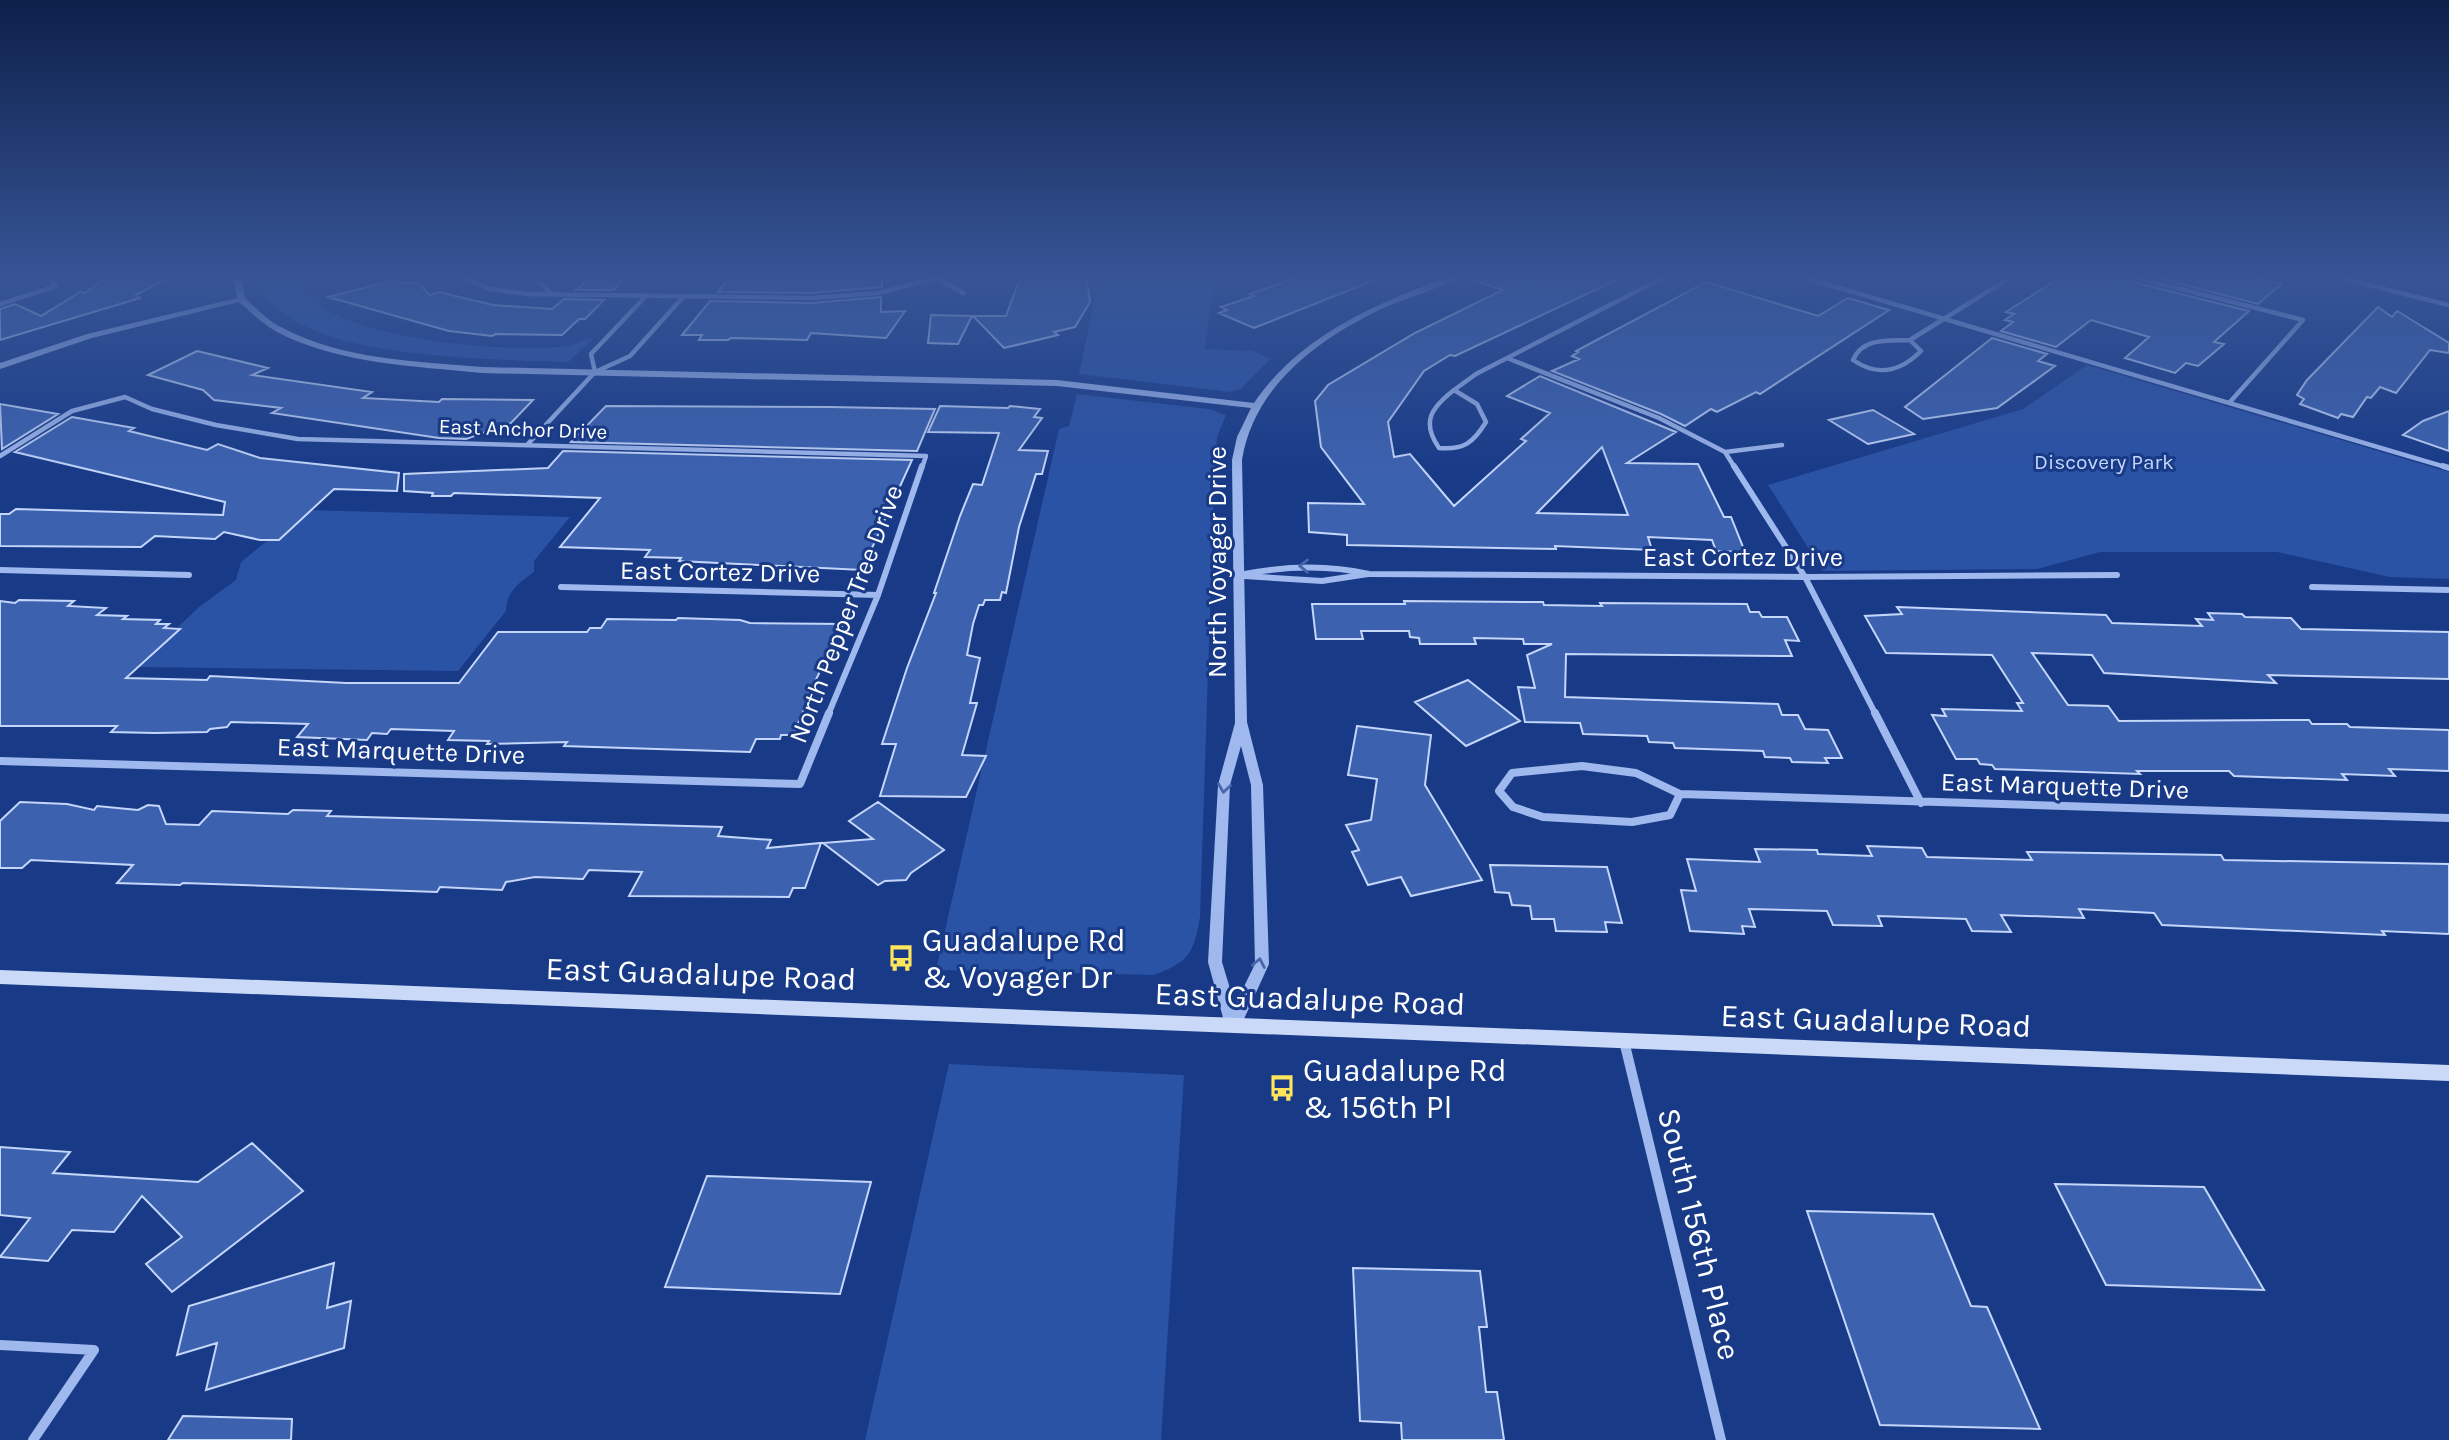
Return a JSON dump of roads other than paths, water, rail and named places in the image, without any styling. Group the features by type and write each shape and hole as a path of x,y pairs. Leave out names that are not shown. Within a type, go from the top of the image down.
{"main road":[{"name":"East Guadalupe Road","path":"0,976 2449,1073"}],"street":[{"path":"0,366 70,342"},
{"path":"315,342 346,353 451,368 1057,383 1254,405"},
{"path":"595,372 591,354 602,342"},
{"path":"527,445 595,372 630,356 642,342"},
{"name":"North Voyager Drive","path":"1233,1025 1262,964 1257,785 1241,722 1237,460 1239,442 1254,405 1296,357 1316,342"},
{"path":"1453,389 1477,404 1486,422 1474,443 1458,450 1439,448 1429,438 1427,427 1435,406 1453,389 1538,342"},
{"path":"1870,342 1857,351 1853,359 1876,371 1900,369 1921,351 1912,342"},
{"path":"2027,342 2449,468"},
{"path":"2231,402 2284,342"},
{"path":"1507,358 1659,418 1725,452 1805,577 1921,803"},
{"name":"East Anchor Drive","path":"0,456 72,411 125,397 152,409 216,425 298,439 926,456"},
{"path":"1725,452 1782,445"},
{"name":"North Pepper Tree Drive","path":"800,784 878,595 926,456"},
{"name":"East Cortez Drive","path":"1239,575 1279,566 1343,567 1368,573 1805,577 2117,575"},
{"path":"0,570 189,575"},
{"name":"East Cortez Drive","path":"1239,575 1281,580 1345,580 1368,573"},
{"name":"East Cortez Drive","path":"561,587 878,595"},
{"path":"2312,587 2449,590"},
{"name":"North Voyager Drive","path":"1233,1025 1215,962 1224,785 1241,722"},
{"name":"East Marquette Drive","path":"0,761 800,784"},
{"name":"East Marquette Drive","path":"1680,794 1670,816 1632,822 1543,817 1513,807 1499,791 1512,773 1545,766 1622,769 1652,778 1680,794 2449,818"},
{"name":"South 156th Place","path":"1625,1041 1721,1440"},
{"path":"0,1345 94,1350 33,1440"}],"place":[{"name":"Guadalupe Rd & Voyager Dr","path":"901,958"},
{"name":"Guadalupe Rd & 156th Pl","path":"1282,1088"}],"park label":[{"name":"Discovery Park","path":"2104,462"}]}
